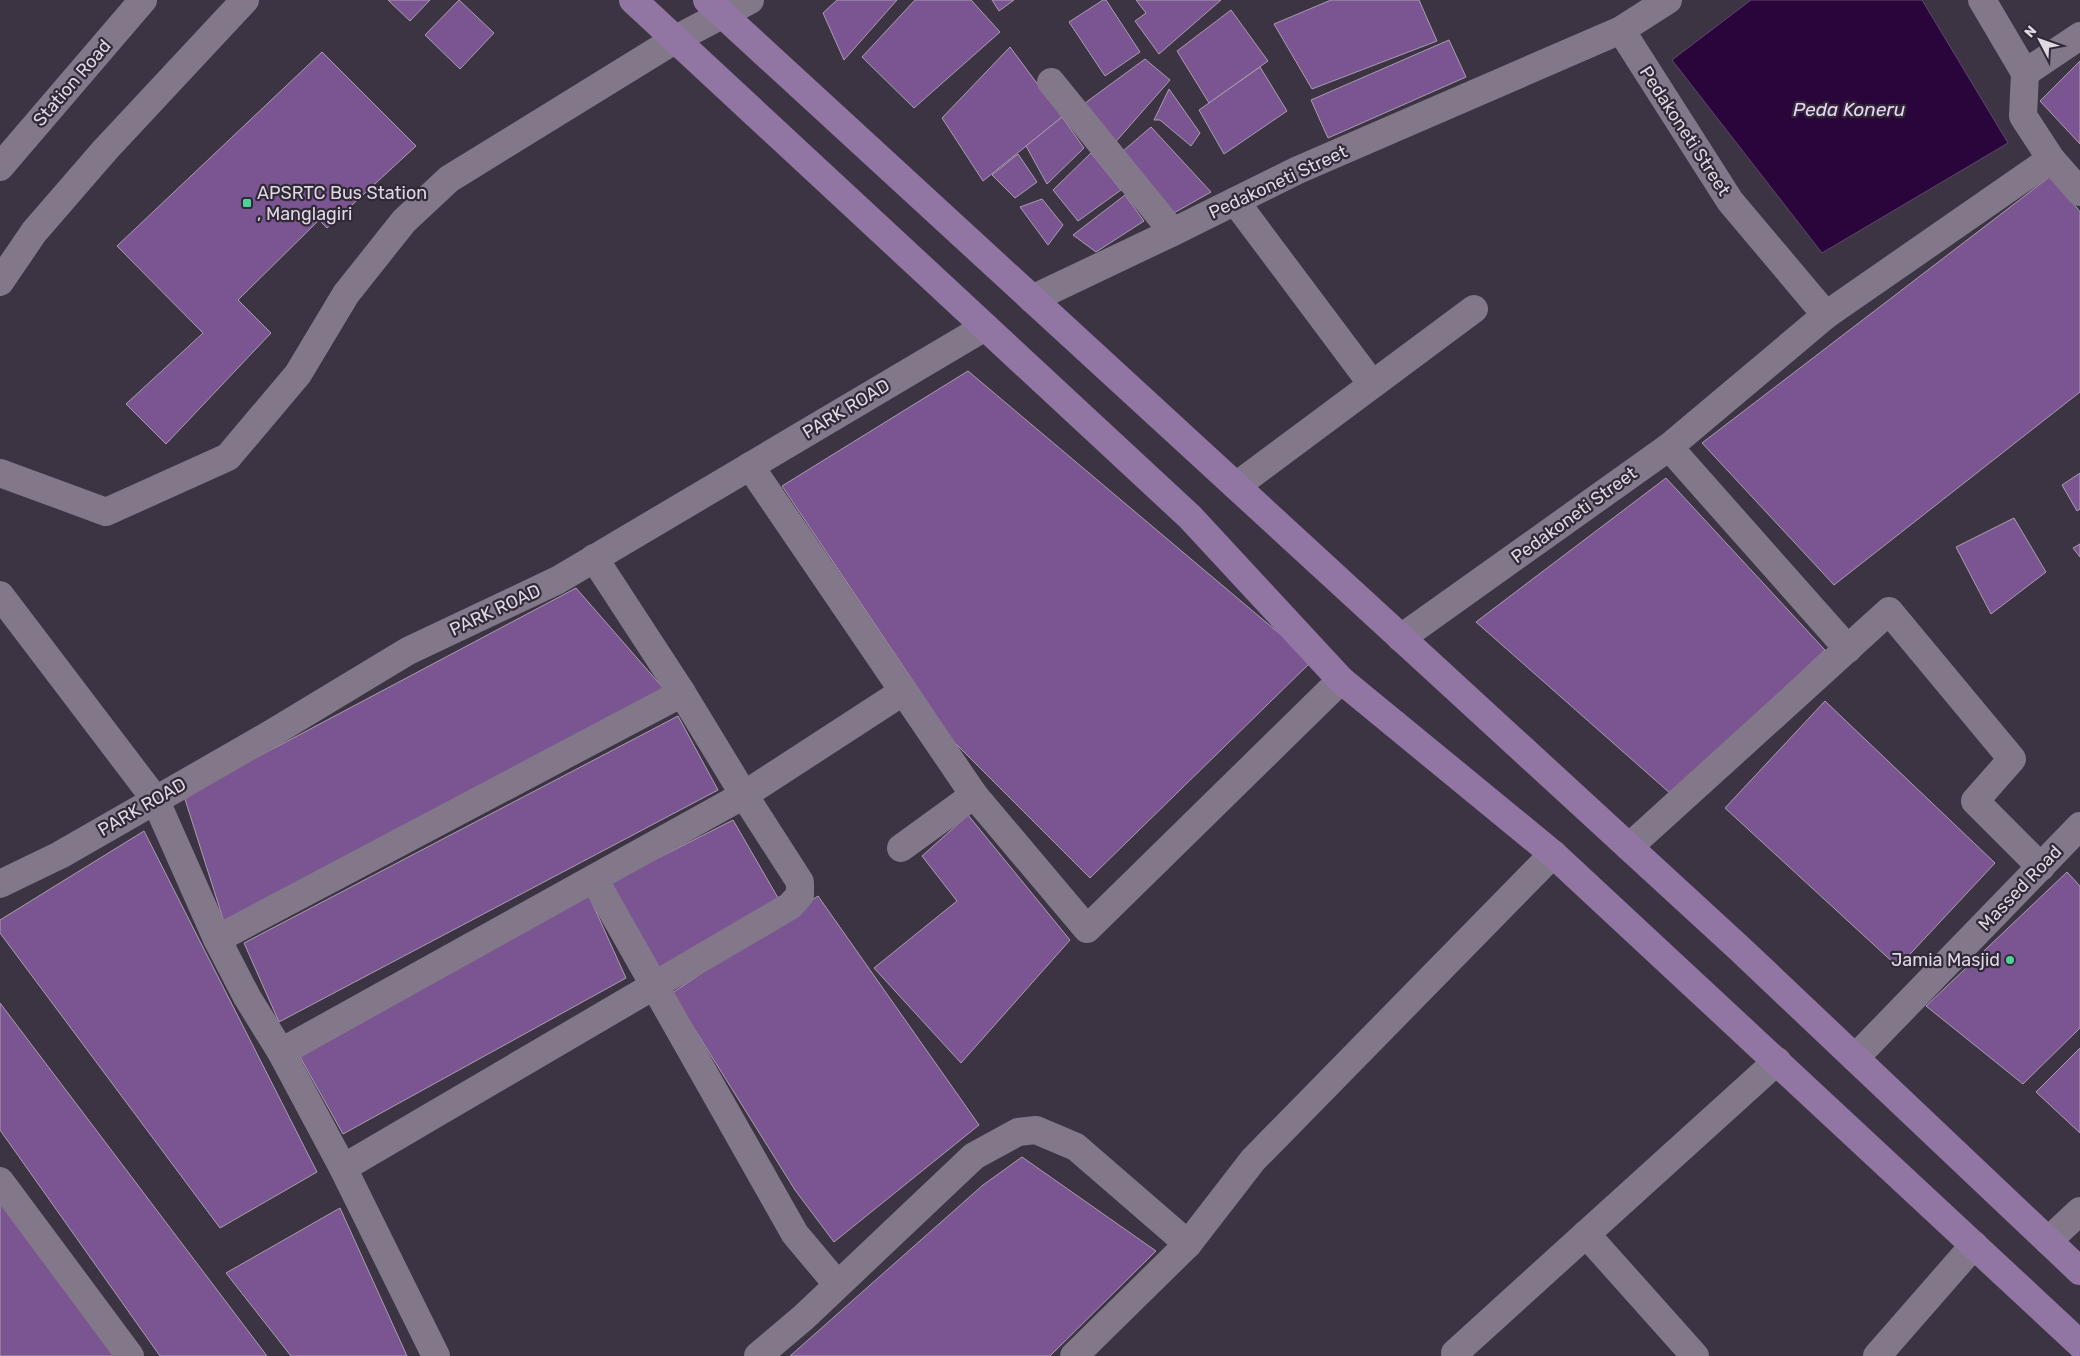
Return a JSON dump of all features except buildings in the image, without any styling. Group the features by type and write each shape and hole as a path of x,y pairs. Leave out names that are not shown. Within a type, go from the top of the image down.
{"main road":[{"path":"633,0 1190,517 1341,680 1553,854 2080,1344"},
{"path":"715,8 1629,847 2080,1271"}],"street":[{"name":"Station Road","path":"0,167 143,0"},
{"path":"0,282 34,232 105,150 245,0"},
{"path":"0,473 106,512 228,457 298,374 346,294 404,221 449,179 676,39 715,8 750,0"},
{"path":"1621,30 1668,0"},
{"path":"1982,0 2024,73 2023,116 2051,159 2080,192"},
{"name":"Pedakoneti Street","path":"1032,299 1298,170 1621,30 1730,201 1826,315 1669,447 1401,638"},
{"path":"2024,73 2080,36"},
{"path":"1051,82 1173,232"},
{"path":"1826,315 2051,159"},
{"path":"1235,201 1372,384"},
{"path":"1236,486 1474,309"},
{"name":"PARK ROAD","path":"0,884 60,855 268,735 408,651 558,580 985,327"},
{"path":"1669,447 1848,649"},
{"path":"750,466 974,795 1087,929 1341,680"},
{"path":"343,1168 790,906 800,895 800,882 682,693 594,558"},
{"path":"0,596 155,799 217,939 247,997 281,1052 343,1168 436,1356"},
{"path":"1629,847 1890,611 2012,758 1975,801 2041,867"},
{"path":"281,1052 744,795 904,691"},
{"path":"217,939 682,693"},
{"path":"901,848 974,795"},
{"name":"Massed Road","path":"1855,1058 2080,826"},
{"path":"1074,1356 1188,1244 1254,1160 1553,854"},
{"path":"594,878 653,986 795,1234 837,1284"},
{"path":"1454,1353 1777,1061"},
{"path":"758,1356 804,1317 974,1156 1018,1132 1036,1130 1076,1146 1188,1244"},
{"path":"0,1181 130,1356"},
{"path":"2048,1241 2080,1211"},
{"path":"1586,1234 1695,1356"},
{"path":"1877,1356 1974,1245"}],"water":[{"name":"Peda Koneru","path":"1751,0 1922,0 2008,143 1822,253 1672,60"}],"place":[{"name":"APSRTC Bus Station , Manglagiri","path":"247,203"},
{"name":"Jamia Masjid","path":"2010,960"}]}
